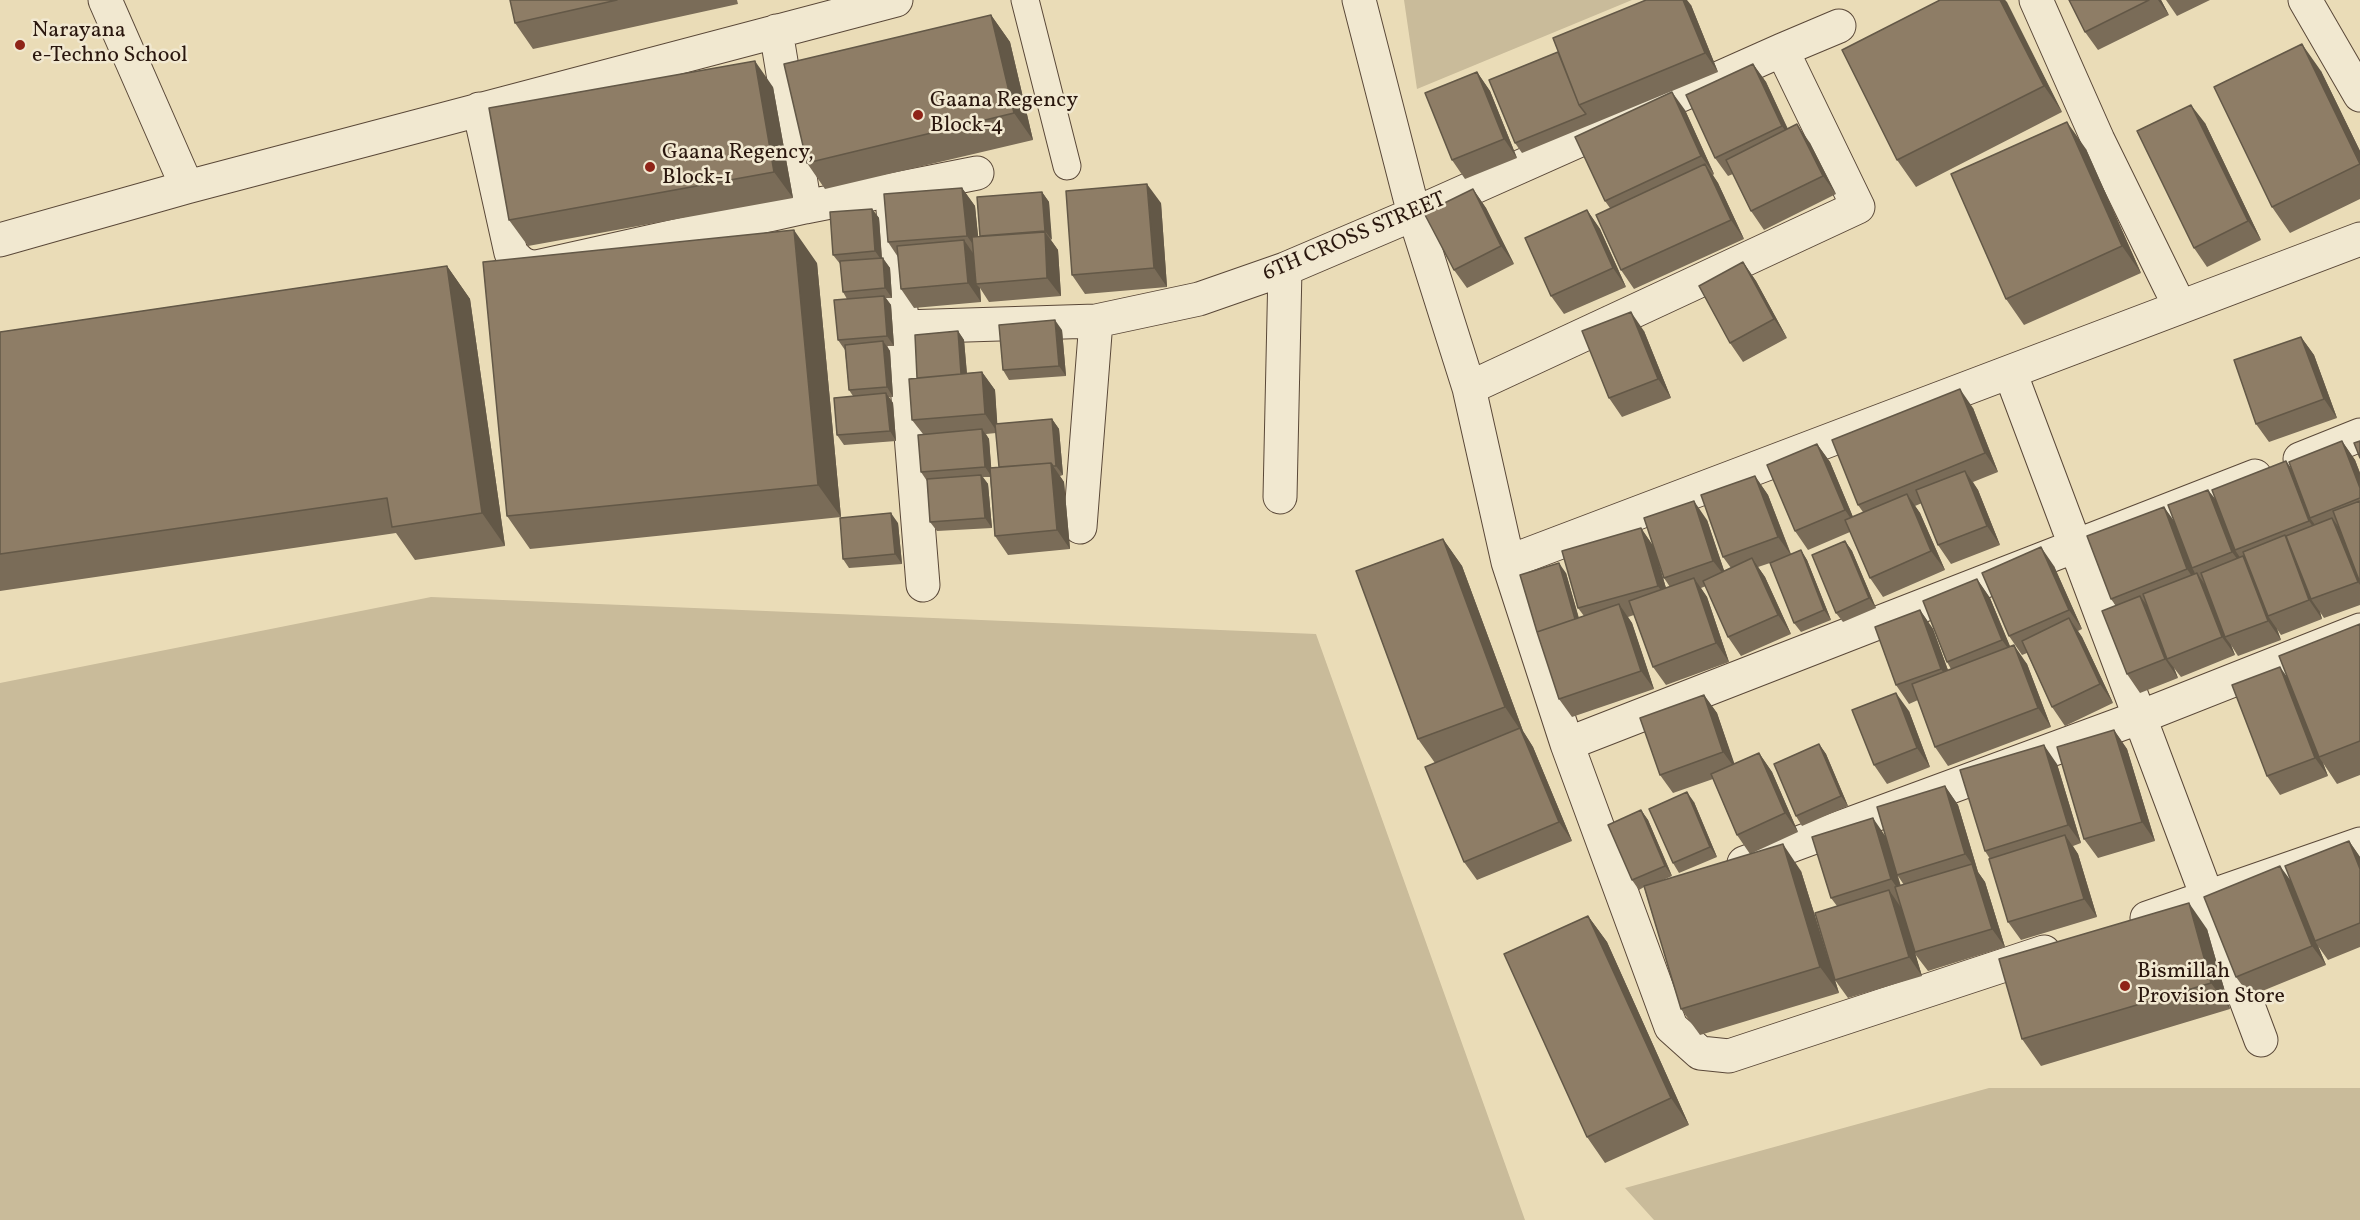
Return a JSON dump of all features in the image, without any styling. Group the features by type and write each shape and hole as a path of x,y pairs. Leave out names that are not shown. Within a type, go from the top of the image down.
{"street":[{"path":"105,0 187,187"},
{"path":"0,240 187,187 896,0"},
{"path":"1359,0 1414,214 1469,388 1508,562 1567,744 1671,1027 1700,1053 1730,1056 2075,942"},
{"path":"2036,0 2098,140 2180,307"},
{"path":"2305,0 2350,56 2360,95"},
{"name":"6TH CROSS STREET","path":"903,327 1096,321 1199,299 1285,269 1414,214 1839,26"},
{"path":"776,32 805,207"},
{"path":"1469,388 1857,207 1782,50"},
{"path":"479,109 511,254 527,267 536,267 805,207 977,173"},
{"path":"891,190 923,585"},
{"path":"1508,562 2360,239"},
{"path":"1280,497 1285,269"},
{"path":"1080,527 1096,321"},
{"path":"2010,372 2261,1040"},
{"path":"1567,744 2360,435"},
{"path":"1715,873 2140,717 2360,630"},
{"path":"2119,927 2209,898 2360,844"},
{"path":"1626,906 1659,894"}],"lane":[{"path":"1025,0 1067,166"}],"shaded area":[{"path":"1404,0 1632,0 1417,89"},
{"path":"431,597 1316,634 1525,1220 0,1220 0,683"},
{"path":"1989,1088 2360,1088 2360,1220 1654,1220 1625,1188"}],"building":[{"path":"510,0 617,0 515,23"},
{"path":"1646,0 1683,0 1705,53 1579,105 1553,38"},
{"path":"1940,0 2000,0 2044,86 1897,160 1842,50"},
{"path":"2069,0 2149,0 2085,32"},
{"name":"Gaana Regency Block-4","path":"991,15 1014,113 807,163 784,64"},
{"path":"2302,44 2360,164 2272,207 2214,87"},
{"path":"1558,52 1579,105 1586,114 1515,143 1489,80"},
{"name":"Gaana Regency, Block-1","path":"755,61 774,172 509,220 489,108"},
{"path":"1753,64 1782,126 1715,158 1686,95"},
{"path":"1477,72 1504,139 1452,160 1425,93"},
{"path":"1672,92 1701,156 1605,201 1575,137"},
{"path":"2191,105 2248,221 2194,248 2137,131"},
{"path":"2067,122 2122,246 2006,299 1951,174"},
{"path":"1797,124 1823,176 1751,211 1726,160"},
{"path":"1705,164 1731,220 1621,270 1596,215"},
{"path":"1147,184 1154,268 1072,275 1066,191"},
{"path":"962,188 967,236 888,242 884,194"},
{"path":"1473,189 1501,246 1454,270 1424,213"},
{"path":"1042,192 1045,231 980,236 977,197"},
{"path":"872,209 875,251 833,255 830,212"},
{"path":"1587,210 1613,268 1551,296 1525,238"},
{"path":"794,230 818,485 507,516 483,262"},
{"path":"1045,232 1047,278 976,284 972,237"},
{"path":"964,240 968,283 901,289 897,246"},
{"path":"883,258 885,288 843,292 840,261"},
{"path":"1743,262 1774,319 1730,343 1699,286"},
{"path":"447,266 482,513 392,527 387,498 0,554 0,332"},
{"path":"884,296 887,336 838,340 834,300"},
{"path":"1631,312 1658,379 1609,398 1582,331"},
{"path":"1055,320 1059,366 1003,370 999,325"},
{"path":"958,331 961,374 917,378 915,335"},
{"path":"2301,337 2324,399 2256,424 2234,360"},
{"path":"883,341 887,387 849,390 845,345"},
{"path":"982,372 985,414 912,420 909,379"},
{"path":"1960,389 1985,453 1858,505 1832,440"},
{"path":"886,393 890,431 837,435 834,398"},
{"path":"1052,419 1056,466 1051,463 999,467 995,424"},
{"path":"982,429 985,467 921,472 918,435"},
{"path":"2342,441 2360,488 2360,498 2310,518 2289,462"},
{"path":"2360,441 2360,458 2354,443"},
{"path":"1817,444 1845,510 1795,531 1767,465"},
{"path":"2286,461 2309,521 2235,550 2212,490"},
{"path":"1051,463 1057,530 995,536 990,468"},
{"path":"1965,471 1987,526 1938,545 1916,490"},
{"path":"981,475 985,518 930,522 927,479"},
{"path":"1755,476 1778,537 1723,557 1701,495"},
{"path":"2208,490 2232,552 2192,568 2168,505"},
{"path":"1907,494 1931,551 1870,578 1845,520"},
{"path":"1694,501 1713,561 1664,578 1644,518"},
{"path":"2360,501 2360,579 2359,580 2333,511"},
{"path":"2164,507 2187,569 2111,599 2087,536"},
{"path":"891,513 895,554 843,559 840,518"},
{"path":"2332,518 2358,582 2311,599 2286,536"},
{"path":"1641,528 1658,586 1578,608 1562,551"},
{"path":"2285,535 2309,600 2268,616 2243,552"},
{"path":"1443,539 1505,707 1418,739 1356,571"},
{"path":"1845,541 1869,598 1836,613 1812,555"},
{"path":"2041,547 2069,610 2009,636 1982,573"},
{"path":"1801,550 1824,610 1794,623 1770,563"},
{"path":"2243,556 2268,621 2225,637 2201,573"},
{"path":"1752,558 1778,615 1728,637 1703,581"},
{"path":"1559,563 1575,619 1537,632 1520,575"},
{"path":"2197,573 2222,637 2167,659 2143,594"},
{"path":"1694,578 1716,643 1653,667 1629,601"},
{"path":"1977,579 2002,640 1947,662 1923,601"},
{"path":"2140,596 2165,659 2127,674 2102,611"},
{"path":"1619,604 1641,671 1559,699 1537,632"},
{"path":"1920,610 1941,669 1896,685 1875,627"},
{"path":"2069,618 2100,684 2052,707 2022,641"},
{"path":"2360,624 2360,741 2319,757 2279,656"},
{"path":"2014,645 2038,708 1935,747 1912,684"},
{"path":"2280,667 2315,758 2267,776 2232,685"},
{"path":"1896,693 1917,748 1874,765 1852,710"},
{"path":"1704,695 1723,752 1660,775 1640,718"},
{"path":"1520,728 1559,822 1464,862 1425,767"},
{"path":"2114,730 2142,822 2084,839 2057,747"},
{"path":"1819,744 1841,796 1796,816 1774,764"},
{"path":"2044,745 2068,825 1985,851 1960,770"},
{"path":"1759,753 1785,813 1737,835 1711,774"},
{"path":"1945,786 1965,854 1897,875 1877,807"},
{"path":"1687,792 1710,847 1673,863 1649,809"},
{"path":"1641,810 1665,866 1632,880 1608,825"},
{"path":"1873,818 1891,879 1831,898 1812,837"},
{"path":"2065,835 2084,899 2008,922 1989,859"},
{"path":"2349,841 2360,869 2360,923 2315,941 2285,866"},
{"path":"1783,844 1820,967 1681,1009 1644,886"},
{"path":"1972,864 1992,929 1915,952 1895,887"},
{"path":"2280,866 2312,946 2236,977 2204,897"},
{"path":"1889,890 1909,957 1835,980 1815,913"},
{"path":"2189,903 2211,983 2022,1039 1999,959"},
{"path":"1588,916 1671,1098 1587,1137 1504,954"}],"place":[{"name":"Narayana e-Techno School","path":"20,45"},
{"name":"Gaana Regency Block-4","path":"918,115"},
{"name":"Gaana Regency, Block-1","path":"650,167"},
{"name":"Bismillah Provision Store","path":"2125,986"}]}
